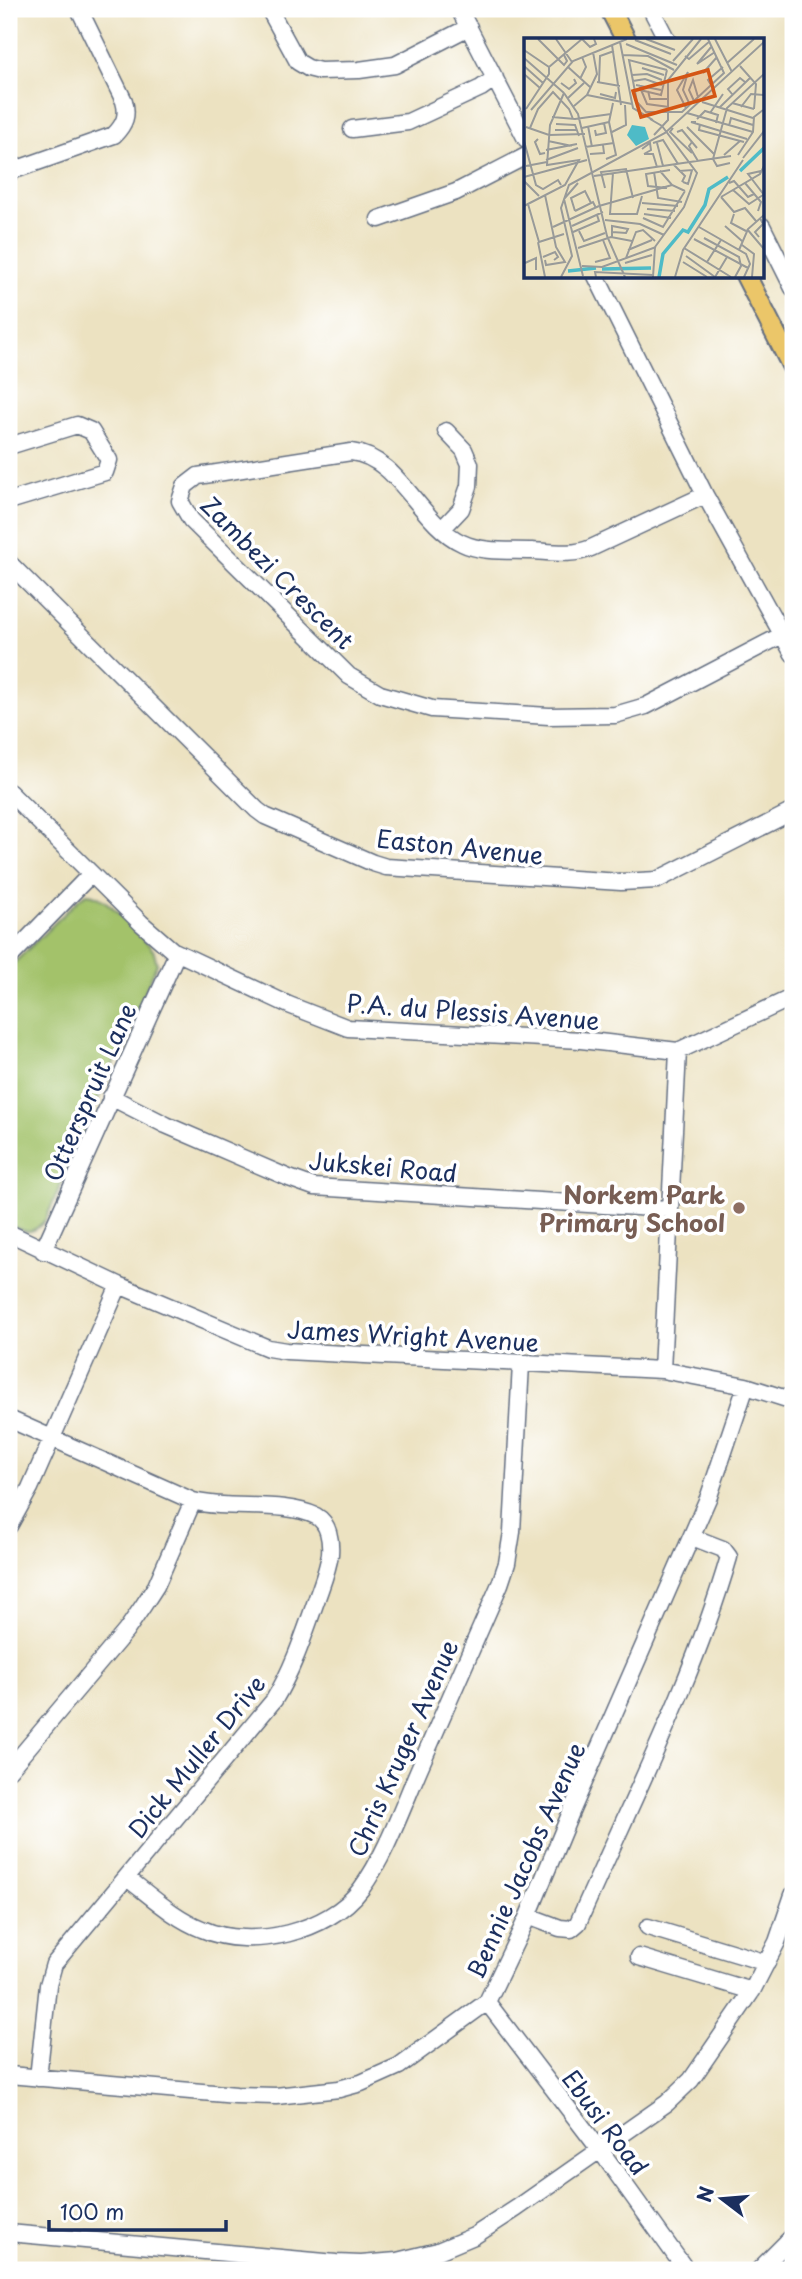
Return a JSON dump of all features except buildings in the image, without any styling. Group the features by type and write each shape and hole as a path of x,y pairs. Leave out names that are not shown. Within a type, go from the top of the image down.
{"main road":[{"path":"610,9 625,38"},
{"path":"747,278 793,368"}],"street":[{"path":"9,172 114,135 127,115 119,88 79,9"},
{"path":"269,9 298,62 320,71 359,70 395,65 469,27"},
{"path":"459,9 524,135"},
{"path":"651,9 666,38"},
{"path":"352,129 408,121 481,88 495,78"},
{"path":"379,219 456,192 524,157"},
{"path":"764,230 793,288"},
{"path":"597,278 705,495 793,654"},
{"path":"9,446 77,425 91,431 109,460 104,472 9,501"},
{"path":"442,529 461,509 469,486 470,464 464,450 446,430"},
{"name":"Zambezi Crescent","path":"705,495 583,551 481,548 460,543 442,529 381,463 373,457 351,452 198,476 185,486 180,501 191,520 349,676 380,694 418,706 549,716 615,715 646,706 784,634"},
{"name":"Easton Avenue","path":"9,563 257,810 373,863 386,867 565,879 621,882 657,880 793,811"},
{"name":"P.A. du Plessis Avenue","path":"9,792 141,923 177,953 289,1005 348,1028 581,1040 678,1051"},
{"path":"9,958 91,874"},
{"name":"Otterspruit Lane","path":"43,1251 177,953"},
{"path":"662,1370 678,1051 793,998"},
{"name":"Jukskei Road","path":"111,1097 166,1125 289,1178 314,1186 668,1209"},
{"name":"James Wright Avenue","path":"9,1233 43,1251 268,1348 662,1370 746,1386 793,1401"},
{"path":"9,1526 30,1488 120,1285"},
{"name":"Chris Kruger Avenue","path":"127,1878 181,1918 203,1930 233,1936 284,1935 308,1927 345,1907 357,1895 388,1839 507,1563 521,1364"},
{"name":"Bennie Jacobs Avenue","path":"9,2075 236,2095 276,2096 339,2089 361,2083 399,2066 487,2002 528,1916 570,1812 709,1496 746,1386"},
{"name":"Dick Muller Drive","path":"9,1419 193,1501 216,1506 292,1510 313,1515 320,1518 328,1531 330,1555 303,1638 284,1685 274,1700 54,1964 48,1985 38,2078"},
{"path":"9,1770 126,1631 156,1586 193,1501"},
{"path":"528,1916 560,1928 571,1929 578,1923 677,1699 697,1652 729,1557 723,1549 692,1536"},
{"path":"9,2233 336,2263 388,2262 439,2252 474,2236 600,2150 667,2103 691,2080 752,1991 767,1963 793,1895"},
{"path":"648,1927 767,1963"},
{"path":"639,1957 752,1991"},
{"name":"Ebusi Road","path":"487,2002 600,2150 686,2270"},
{"path":"759,2270 793,2236"}],"green space":[{"path":"87,894 95,895 120,914 149,945 157,964 46,1219 37,1228 25,1231 9,1224 9,968"}],"place":[{"name":"Norkem Park Primary School","path":"739,1208"}]}
